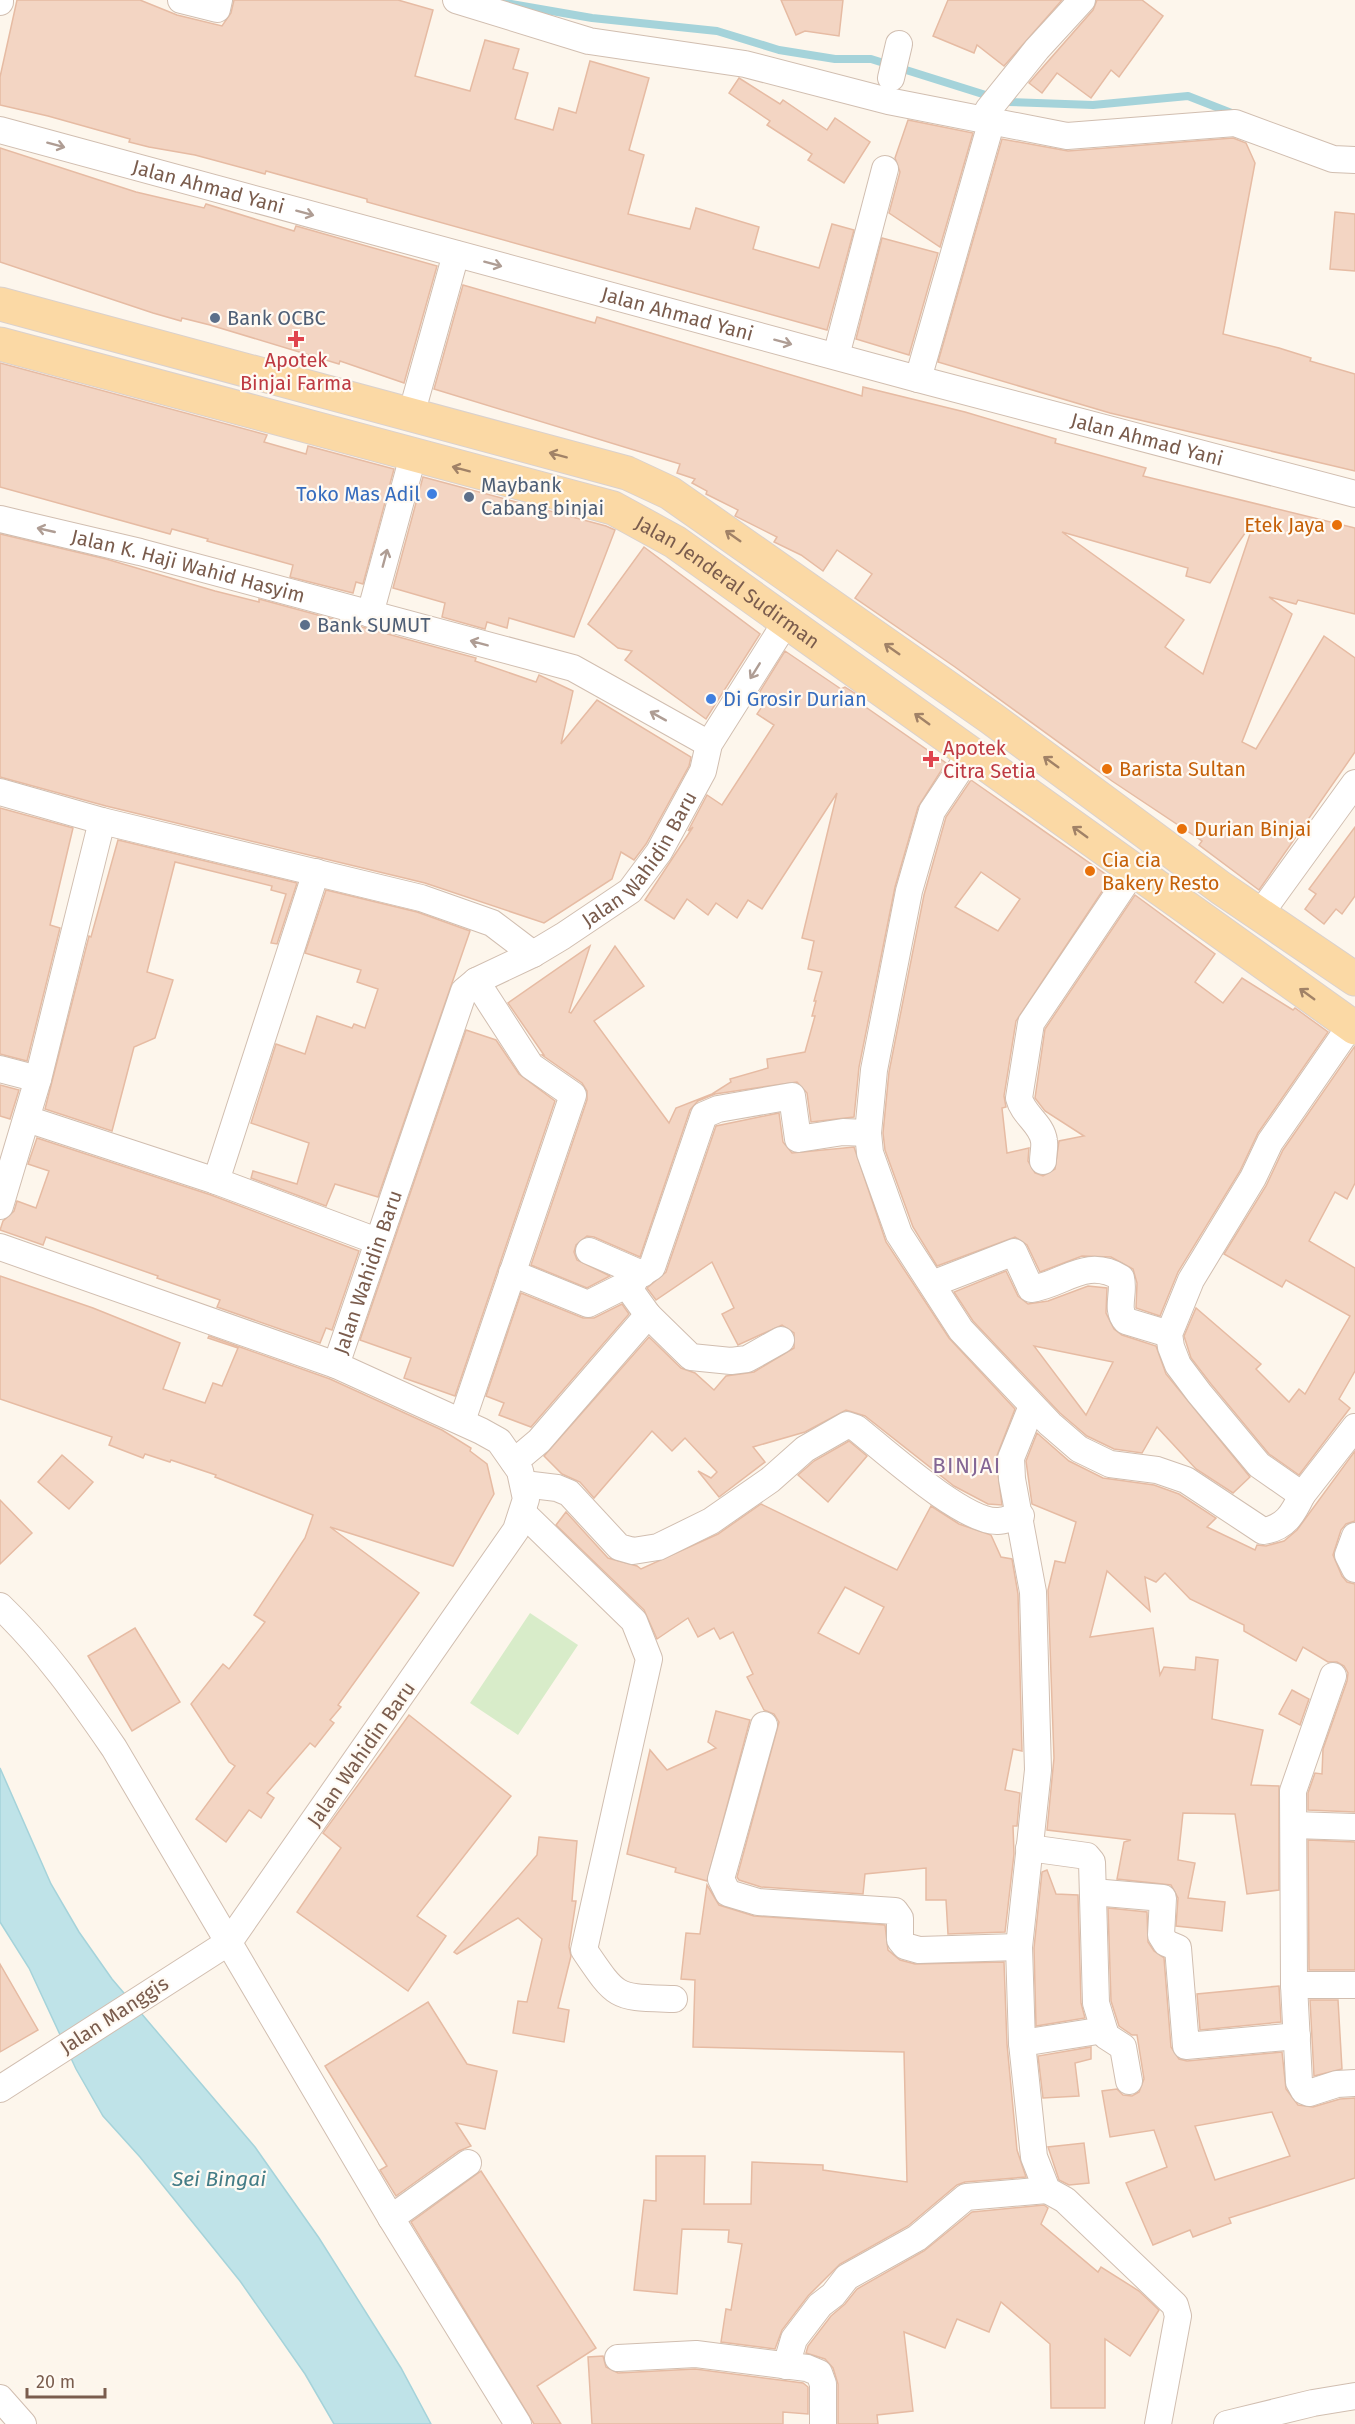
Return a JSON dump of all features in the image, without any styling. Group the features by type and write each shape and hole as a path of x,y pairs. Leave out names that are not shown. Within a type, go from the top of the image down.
{"main road":[{"name":"Jalan Jenderal Sudirman","path":"0,304 627,473 670,493 991,718 1221,888 1355,979"},
{"path":"119,376 129,339"},
{"name":"Jalan Jenderal Sudirman","path":"0,344 613,508 675,542 1353,1027"},
{"path":"991,718 1008,780"},
{"path":"1200,917 1221,888"}],"street":[{"path":"181,0 217,9 219,0"},
{"path":"456,0 589,41 745,64 888,101 990,115 1068,136 1235,123 1333,159 1355,160"},
{"path":"918,379 990,115 1004,89 1082,0"},
{"path":"891,78 899,44"},
{"name":"Jalan Ahmad Yani","path":"0,130 918,379 1355,494"},
{"path":"836,356 885,169"},
{"path":"411,415 456,254"},
{"path":"370,614 413,456"},
{"name":"Jalan K. Haji Wahid Hasyim","path":"0,519 140,552 573,668 709,744"},
{"name":"Jalan Wahidin Baru","path":"229,1942 516,1530 524,1513 526,1499 519,1473 499,1441 462,1421 336,1365 456,1009 464,991 476,981 533,954 630,891 664,843 703,771 709,744 786,622"},
{"path":"970,754 932,811 909,891 874,1070 868,1133 870,1153 899,1234 961,1330 1032,1406 1079,1449 1110,1464 1157,1470 1186,1480 1263,1531 1282,1525 1294,1513 1302,1495 1355,1427"},
{"path":"1260,914 1355,783"},
{"path":"0,792 102,821 421,898 492,923 533,954"},
{"path":"0,1206 38,1079 102,821"},
{"path":"1043,1161 1044,1141 1040,1131 1021,1108 1019,1098 1031,1023 1134,870"},
{"path":"216,1181 316,872"},
{"path":"462,1421 573,1095 531,1066 476,981"},
{"path":"1302,1495 1259,1465 1199,1393 1178,1365 1169,1334 1191,1280 1253,1178 1270,1142 1353,1027"},
{"path":"0,1069 38,1079"},
{"path":"512,1274 588,1304 636,1282 652,1267 704,1115 718,1109 792,1096 798,1139 843,1132 868,1133"},
{"path":"27,1119 216,1181 377,1241"},
{"path":"0,1247 336,1365"},
{"path":"589,1251 636,1282 648,1315 691,1357 731,1361 747,1359 781,1340"},
{"path":"932,1284 1014,1252 1031,1289 1079,1271 1114,1273 1121,1278 1120,1311 1126,1322 1169,1334"},
{"path":"648,1315 539,1441 519,1473 569,1493 619,1547 633,1551 658,1547 711,1521 770,1480 805,1449 847,1425 856,1428 942,1496 977,1515 996,1522 1021,1516"},
{"path":"1032,1406 1011,1458 1012,1479 1021,1516 1033,1592 1038,1770 1019,1947 1022,2043 1034,2157 1047,2190"},
{"path":"524,1513 634,1621 649,1659 584,1950 608,1985 625,1997 674,1999"},
{"path":"1355,1536 1348,1555 1355,1569"},
{"path":"0,1606 41,1647 114,1748 391,2218 518,2424"},
{"path":"1333,1676 1293,1791 1294,1985 1299,2082 1309,2093 1337,2084 1355,2083"},
{"path":"764,1725 720,1879 728,1893 758,1902 895,1911 900,1918 900,1940 905,1946 919,1950 1019,1947"},
{"path":"1294,1825 1355,1827"},
{"path":"1029,1848 1087,1856 1092,1863 1096,2003 1106,2036 1123,2047 1129,2081"},
{"path":"1093,1892 1163,1898 1161,1935 1166,1942 1178,1948 1185,2046 1297,2036"},
{"name":"Jalan Manggis","path":"0,2089 229,1942"},
{"path":"1294,1985 1355,1985"},
{"path":"1022,2043 1104,2030"},
{"path":"391,2218 468,2163"},
{"path":"786,2366 799,2332 847,2277 917,2238 966,2197 1047,2190 1065,2200 1174,2305 1178,2316 1158,2424"},
{"path":"618,2358 696,2354 807,2368 819,2373 823,2384 824,2424"},
{"path":"1227,2424 1313,2403 1355,2396"},
{"path":"0,2398 23,2424"}],"green space":[{"path":"530,1613 578,1645 518,1735 470,1703"}],"water":[{"name":"Sei Bingai","path":"0,1768 51,1884 79,1932 112,1979 255,2147 319,2238 401,2368 431,2424 334,2424 305,2374 240,2281 140,2157 103,2116 76,2069 29,1968 0,1922"}],"building":[{"path":"17,0 140,0 177,15 222,26 231,13 234,0 398,0 433,10 415,76 470,91 485,40 519,49 513,69 528,73 515,119 553,130 559,108 576,113 590,61 649,78 629,150 644,155 628,214 690,229 696,208 759,227 753,249 819,268 832,224 854,230 827,330 367,202 367,199 266,171 265,174 195,155 149,147 129,142 130,139 0,105 0,77"},
{"path":"781,0 843,0 839,36 805,31 796,35"},
{"path":"948,0 1062,0 1004,66 977,45 974,53 933,36"},
{"path":"1097,0 1142,0 1163,16 1119,77 1111,70 1091,98 1057,73 1042,93 1029,83 1093,10"},
{"path":"739,78 780,104 783,100 827,130 835,118 870,142 844,183 808,160 812,154 767,125 770,121 729,93"},
{"path":"908,120 973,133 940,247 889,213 900,172 895,158"},
{"path":"1233,138 1246,143 1255,163 1223,334 1279,348 1311,358 1310,361 1355,374 1355,471 1110,413 938,362 1002,139 1068,151"},
{"path":"0,148 136,192 204,208 206,204 294,231 296,226 437,266 404,383 340,361 339,364 210,325 182,318 181,321 153,313 0,262"},
{"path":"1335,212 1355,214 1355,271 1330,269"},
{"path":"882,238 938,253 909,355 856,339"},
{"path":"463,285 595,323 597,317 862,396 863,387 965,412 1056,439 1055,443 1146,468 1143,476 1355,528 1355,614 1298,600 1296,604 1269,597 1292,614 1242,742 1256,749 1324,636 1355,658 1355,752 1259,890 1199,845 1202,841 1112,781 855,598 872,574 837,550 823,571 801,555 774,542 777,537 735,516 738,510 706,494 707,491 692,483 695,479 677,473 680,464 434,389","holes":["1255,519 1203,674 1165,647 1184,620 1062,532 1188,568 1186,576 1210,583"]},
{"path":"0,363 267,435 264,442 306,454 308,446 394,469 363,584 356,582 353,593 290,577 293,565 172,529 170,534 0,487"},
{"path":"423,477 615,530 574,637 509,618 507,628 487,622 485,629 442,617 445,603 393,588"},
{"path":"0,534 106,559 215,591 259,602 259,599 476,658 475,661 536,682 539,675 573,691 561,744 597,700 691,757 689,766 646,844 634,860 621,852 612,879 544,923 425,883 106,806 0,777"},
{"path":"644,547 760,634 706,719 625,660 632,651 618,648 588,624"},
{"path":"785,651 841,689 845,687 858,695 857,701 946,763 918,807 895,887 859,1067 854,1117 811,1122 807,1093 797,1082 715,1094 698,1101 690,1110 640,1257 594,1237 587,1236 576,1245 574,1252 577,1260 610,1276 587,1288 531,1265 587,1100 587,1091 582,1083 542,1055 544,1055 508,1003 590,946 569,1012 571,1013 615,946 644,986 594,1021 669,1123 676,1108 712,1094 731,1082 730,1079 768,1068 767,1059 805,1052 815,1016 812,1016 816,1001 814,1001 822,972 808,969 814,941 802,938 837,793 762,909 748,900 737,918 716,903 708,915 687,899 674,919 645,900 693,827 688,831 707,795 722,805 774,725 757,714 767,699 759,693"},
{"path":"971,780 1111,878 1016,1021 1004,1096 1006,1107 1002,1108 1007,1153 1029,1148 1028,1161 1035,1173 1043,1176 1055,1169 1059,1141 1084,1136 1045,1111 1035,1098 1045,1029 1135,895 1215,954 1195,982 1223,1003 1242,978 1293,1010 1295,1008 1328,1032 1258,1133 1240,1171 1178,1272 1160,1316 1136,1308 1137,1283 1133,1269 1111,1257 1082,1256 1040,1272 1027,1245 1015,1237 937,1266 913,1227 885,1150 883,1133 889,1072 924,895 946,817","holes":["981,872 1020,899 998,931 955,907"]},
{"path":"0,808 73,828 50,925 60,928 27,1061 0,1054"},
{"path":"1355,827 1355,896 1342,914 1336,909 1324,924 1305,909 1316,894 1309,889"},
{"path":"118,840 297,883 277,944 271,943 286,894 271,890 272,886 175,862 147,972 173,980 155,1038 134,1047 112,1131 45,1109 89,936 91,937"},
{"path":"326,890 417,912 470,931 378,1197 335,1184 326,1206 251,1178 253,1171 297,1184 309,1143 251,1123 276,1044 305,1054 317,1016 352,1028 354,1024 365,1028 378,989 357,982 361,970 305,953"},
{"path":"466,1030 496,1040 519,1074 555,1101 455,1396 404,1378 411,1358 360,1340"},
{"path":"1355,1046 1355,1183 1347,1199 1335,1192 1309,1241 1355,1268 1355,1371 1339,1399 1350,1408 1299,1475 1269,1454 1211,1384 1191,1358 1184,1336 1196,1308 1261,1364 1256,1369 1289,1402 1299,1389 1305,1394 1350,1316 1286,1280 1282,1287 1224,1254 1266,1186 1283,1150"},
{"path":"0,1085 19,1090 10,1119 0,1116"},
{"path":"779,1113 783,1142 792,1153 854,1147 886,1242 949,1338 1015,1409 996,1458 1002,1505 988,1504 954,1486 865,1416 846,1410 805,1432 753,1447 765,1462 719,1497 698,1471 711,1478 717,1472 685,1438 672,1451 652,1431 594,1498 580,1482 562,1474 544,1456 649,1337 681,1368 695,1373 714,1390 726,1376 754,1372 794,1348 794,1333 782,1325 738,1345 722,1314 734,1308 712,1262 656,1300 647,1288 666,1272 716,1126"},
{"path":"37,1138 211,1195 359,1251 332,1330 326,1328 320,1343 217,1307 220,1300 157,1278 158,1276 46,1237 43,1245 0,1230 3,1221 14,1211 17,1201 36,1208 49,1171 28,1164"},
{"path":"1006,1271 1018,1296 1028,1304 1048,1301 1088,1286 1107,1288 1106,1313 1114,1329 1122,1335 1156,1346 1166,1374 1250,1477 1233,1493 1196,1469 1157,1427 1142,1453 1114,1449 1087,1436 1060,1413 973,1321 954,1292","holes":["1034,1346 1113,1362 1086,1415"]},
{"path":"0,1276 93,1308 180,1343 163,1389 205,1403 213,1383 222,1386 238,1348 208,1338 209,1336 330,1379 442,1430 471,1448 470,1451 487,1464 494,1494 453,1566 330,1527 419,1593 338,1705 341,1707 330,1720 334,1723 315,1747 310,1743 267,1793 274,1798 261,1818 249,1810 226,1842 196,1819 235,1766 229,1762 191,1704 223,1664 229,1669 265,1622 254,1615 305,1538 313,1515 215,1477 216,1475 171,1460 170,1462 145,1454 143,1458 109,1445 112,1437 0,1399"},
{"path":"521,1293 583,1318 594,1318 622,1304 629,1314 531,1427 499,1415 504,1403 486,1396"},
{"path":"1037,1433 1069,1461 1103,1478 1154,1485 1179,1494 1216,1518 1207,1527 1255,1550 1257,1545 1266,1546 1284,1541 1297,1530 1355,1451 1355,1521 1346,1524 1341,1530 1333,1555 1342,1576 1347,1582 1355,1584 1355,1812 1308,1810 1308,1793 1315,1773 1322,1774 1323,1749 1347,1681 1348,1673 1344,1666 1337,1662 1328,1662 1303,1647 1296,1661 1244,1631 1244,1625 1190,1599 1165,1573 1156,1582 1145,1577 1150,1611 1107,1571 1090,1637 1153,1628 1160,1675 1164,1667 1195,1670 1196,1657 1218,1660 1212,1719 1263,1730 1251,1785 1279,1786 1279,1890 1247,1894 1235,1814 1183,1813 1178,1860 1195,1863 1188,1898 1225,1902 1222,1931 1176,1926 1178,1898 1171,1885 1117,1879 1124,1842 1131,1840 1047,1830 1054,1758 1048,1590 1055,1561 1065,1563 1076,1522 1032,1504 1026,1461"},
{"path":"849,1441 867,1456 828,1502 798,1475 814,1461"},
{"path":"62,1455 93,1482 69,1509 38,1482"},
{"path":"0,1500 32,1533 0,1564"},
{"path":"761,1504 897,1570 931,1506 959,1524 991,1535 1001,1557 1012,1559 1018,1594 1022,1751 1013,1749 1005,1790 1020,1793 1017,1826 1013,1826 1014,1854 1005,1932 948,1934 946,1900 926,1900 926,1868 865,1874 863,1894 761,1887 739,1880 737,1877 779,1722 774,1714 764,1710 747,1677 753,1674 733,1632 720,1639 714,1628 698,1637 688,1618 657,1639 644,1610 556,1525 566,1512 608,1558 641,1569 718,1534","holes":["845,1587 884,1607 859,1654 818,1633"]},
{"path":"135,1628 180,1702 132,1731 88,1656"},
{"path":"1292,1690 1309,1699 1300,1725 1279,1714"},
{"path":"716,1711 750,1720 707,1881 675,1872 676,1868 627,1854 650,1750 667,1770 716,1748 708,1742"},
{"path":"409,1715 511,1796 417,1916 446,1936 408,1991 297,1912 341,1848 323,1833"},
{"path":"539,1837 577,1841 572,1901 576,1901 569,1947 571,1956 558,2008 569,2010 564,2042 513,2033 518,2001 527,2002 542,1939 518,1918 457,1954 454,1952 537,1855"},
{"path":"1308,1840 1355,1842 1355,1970 1309,1970"},
{"path":"1047,1870 1056,1894 1078,1895 1081,2003 1085,2018 1036,2026 1034,1948 1042,1872"},
{"path":"707,1885 719,1905 754,1916 885,1925 888,1950 900,1960 915,1964 1004,1962 1007,2044 1017,2150 1026,2177 965,2182 957,2185 908,2226 840,2264 808,2296 782,2330 775,2349 721,2342 726,2309 731,2310 742,2244 728,2242 729,2230 682,2229 677,2294 634,2290 644,2200 656,2201 656,2156 705,2156 704,2204 751,2204 752,2162 823,2165 823,2170 907,2182 904,2052 693,2047 695,1980 681,1979 686,1933 700,1934"},
{"path":"1108,1908 1147,1912 1148,1942 1154,1951 1164,1958 1171,2047 1179,2059 1187,2061 1282,2052 1286,2089 1298,2105 1313,2107 1340,2099 1355,2098 1355,2178 1229,2218 1231,2223 1193,2237 1190,2230 1153,2245 1126,2183 1167,2167 1154,2130 1110,2137 1102,2091 1117,2089 1123,2095 1132,2096 1139,2092 1144,2079 1137,2035 1132,2035 1119,2026 1111,2001","holes":["1272,2112 1290,2156 1215,2180 1195,2126"]},
{"path":"0,1964 38,2030 0,2052"},
{"path":"1279,1986 1281,2022 1200,2030 1197,1994"},
{"path":"1310,2000 1338,2000 1342,2069 1314,2076"},
{"path":"428,2002 467,2064 497,2071 485,2129 456,2123 471,2146 459,2151 396,2196 380,2170 387,2166 325,2066"},
{"path":"1091,2047 1091,2059 1075,2063 1079,2096 1043,2098 1038,2056"},
{"path":"1084,2143 1089,2183 1069,2185 1059,2180 1048,2147"},
{"path":"481,2171 596,2348 537,2386 561,2424 534,2424 411,2222"},
{"path":"1044,2205 1048,2208 1041,2224 1098,2272 1101,2267 1139,2291 1159,2310 1130,2356 1105,2339 1105,2408 1051,2408 1050,2344 1001,2302 989,2332 957,2319 945,2348 904,2332 913,2411 877,2415 878,2424 838,2424 838,2384 833,2368 825,2359 806,2353 808,2346 831,2316 857,2289 924,2251 972,2212"},
{"path":"603,2356 606,2367 618,2373 695,2369 803,2383 808,2387 808,2414 783,2412 783,2424 592,2424 588,2357"}],"waterway":[{"path":"500,2 592,18 717,31 779,50 835,59 871,59 1008,102 1093,105 1188,96 1234,114"}],"place":[{"name":"Bank OCBC","path":"215,318"},
{"name":"Apotek Binjai Farma","path":"296,339"},
{"name":"Toko Mas Adil","path":"432,494"},
{"name":"Maybank Cabang binjai","path":"469,497"},
{"name":"Etek Jaya","path":"1337,525"},
{"name":"Bank SUMUT","path":"305,625"},
{"name":"Di Grosir Durian","path":"711,699"},
{"name":"Apotek Citra Setia","path":"931,759"},
{"name":"Barista Sultan","path":"1107,769"},
{"name":"Durian Binjai","path":"1182,829"},
{"name":"Cia cia Bakery Resto","path":"1090,871"}],"district":[{"name":"BINJAI","path":"967,1465"}]}
